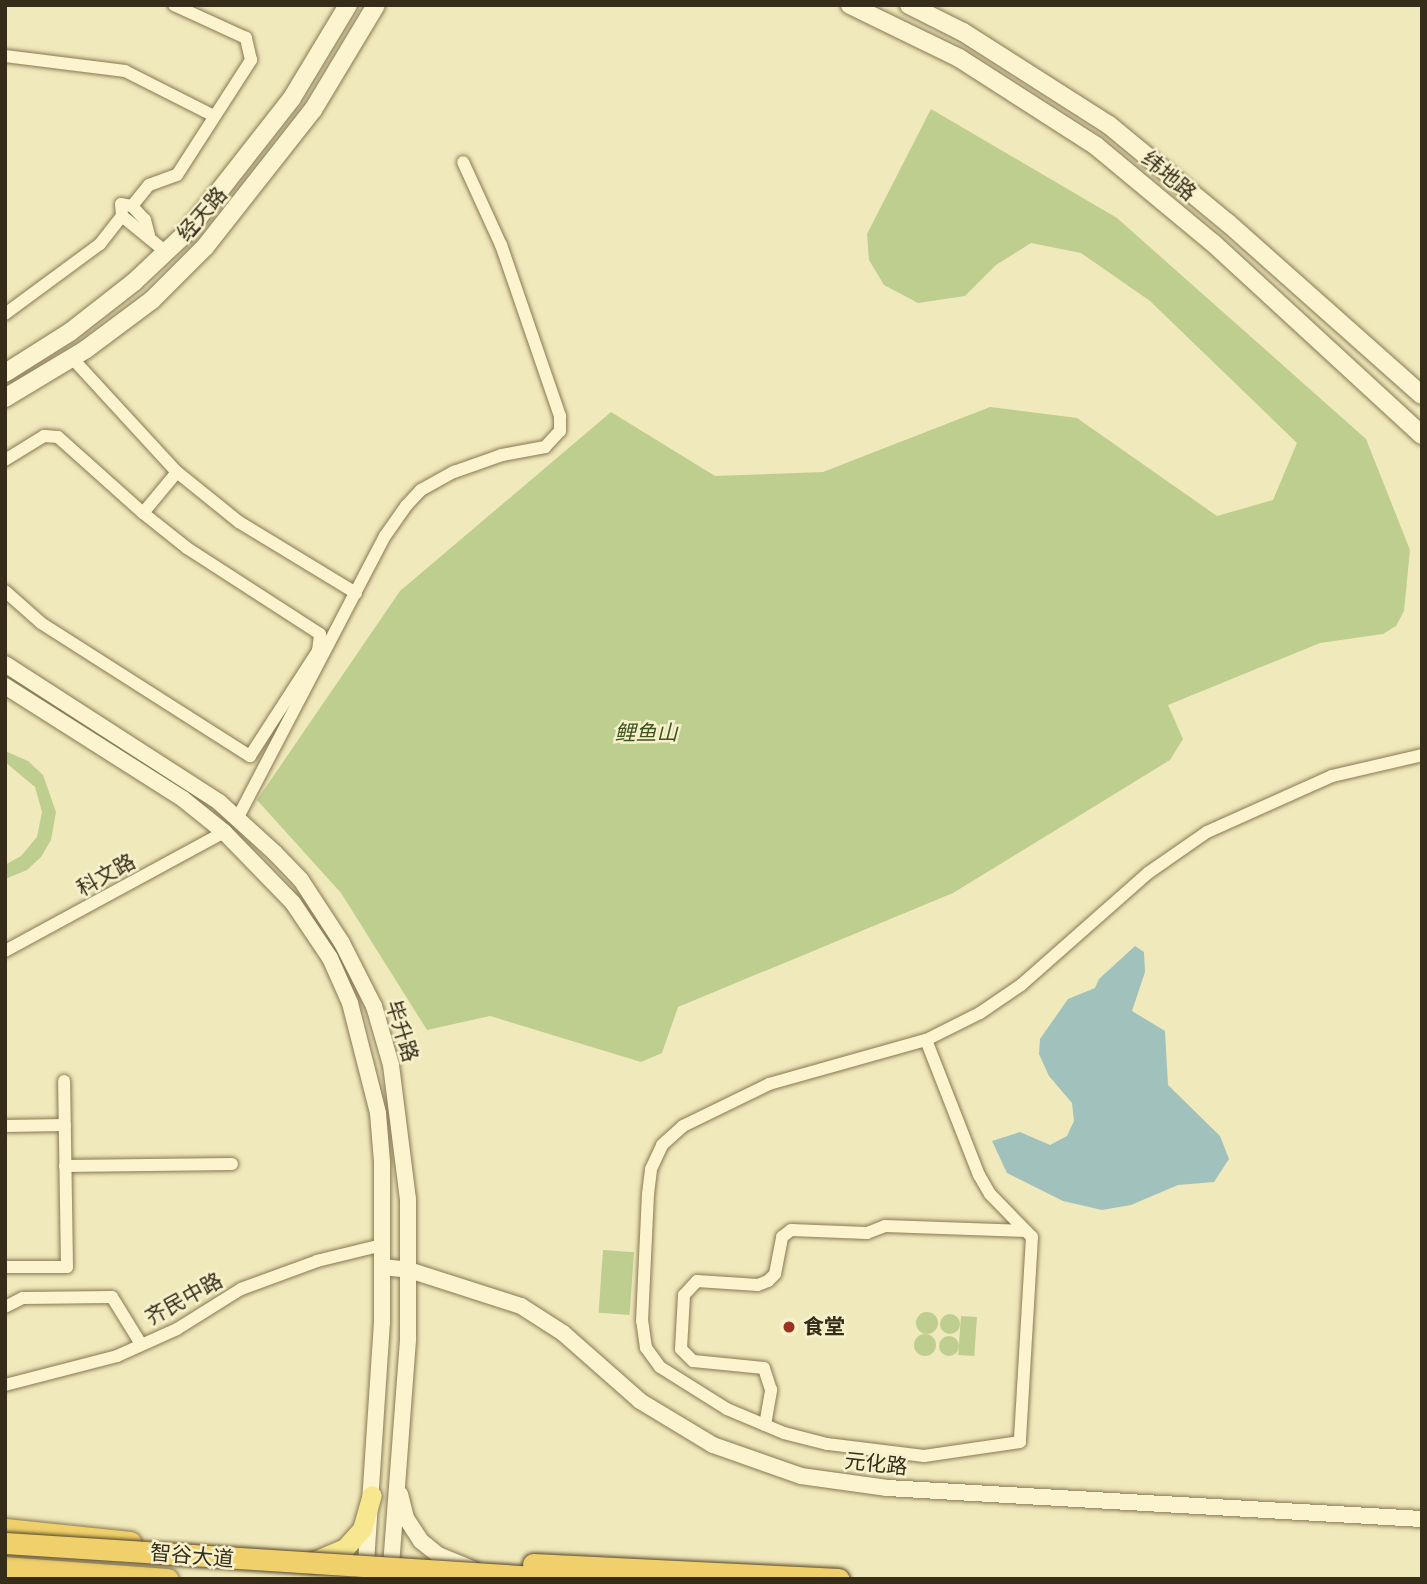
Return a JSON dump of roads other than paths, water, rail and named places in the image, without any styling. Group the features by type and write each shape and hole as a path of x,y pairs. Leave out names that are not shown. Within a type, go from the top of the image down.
{"highway":[{"path":"5,1529 294,1561"},
{"name":"智谷大道","path":"5,1542 364,1568 567,1579"},
{"path":"364,1568 605,1564 839,1579"},
{"name":"智谷大道","path":"5,1567 168,1579"},
{"path":"5,1578 16,1579"}],"main road":[{"name":"经天路","path":"5,373 70,332 166,252 210,204 292,98 348,5"},
{"name":"经天路","path":"5,398 72,358 152,300 205,247 313,110 376,5"},
{"name":"纬地路","path":"850,5 960,58 1096,146 1213,243 1422,435"},
{"name":"纬地路","path":"909,5 929,10 1039,77 1109,125 1228,223 1422,395"},
{"path":"294,1561 326,1559 345,1548 362,1529 372,1495"},
{"name":"智谷大道","path":"364,1568 390,1572 475,1570 678,1579"}],"street":[{"path":"132,206 149,185 177,175 212,115 247,71 251,48 246,38 174,5"},
{"path":"5,56 125,71 212,115"},
{"path":"237,819 391,525 421,490 479,461 545,447 560,431 560,416 501,245 463,162"},
{"path":"5,314 100,244 122,216 121,204 132,206 145,220 149,235"},
{"path":"122,216 149,235 166,252"},
{"path":"72,358 177,471 250,530 356,593"},
{"path":"5,460 44,436 58,437 143,513 187,548 320,634 318,651 250,756 41,623 5,591"},
{"path":"143,513 177,471"},
{"name":"毕升路","path":"5,664 208,795 237,819 300,880 342,943 374,1006 391,1065 403,1132 409,1270 390,1572"},
{"name":"毕升路","path":"5,686 183,799 224,832 293,904 330,958 350,1003 378,1113 382,1245 372,1495 364,1568"},
{"path":"926,1040 989,1194 1032,1237 1020,1442 924,1456 827,1444 765,1425 727,1409 660,1367 646,1348 642,1321 651,1169 662,1145 709,1110 769,1084 926,1040 980,1013 1021,985 1104,908 1207,832 1332,776 1422,754"},
{"name":"科文路","path":"5,951 224,832"},
{"path":"5,1267 67,1267 64,1081"},
{"path":"5,1126 65,1125"},
{"path":"65,1166 232,1164"},
{"path":"765,1425 771,1390 764,1368 693,1361 681,1349 684,1295 697,1281 768,1281 775,1274 782,1237 791,1230 867,1233 885,1226 1026,1231"},
{"name":"齐民中路","path":"5,1384 117,1356 177,1329 241,1289 317,1261 382,1245"},
{"name":"元化路","path":"382,1267 409,1270 521,1306 564,1333 640,1401 713,1445 801,1476 887,1488 1422,1519"},
{"path":"5,1307 23,1298 112,1297 141,1345"},
{"path":"397,1483 406,1518 421,1541 438,1555 475,1570"}],"water":[{"path":"1135,946 1144,952 1145,972 1132,1011 1165,1031 1168,1085 1220,1136 1229,1159 1214,1182 1178,1185 1131,1205 1102,1210 1063,1201 1007,1173 992,1141 1020,1132 1050,1145 1067,1136 1074,1121 1072,1103 1049,1076 1039,1054 1040,1039 1068,999 1095,988 1099,979"}],"place":[{"name":"食堂","path":"789,1327"}],"park label":[{"name":"鲤鱼山","path":"646,733"}]}
